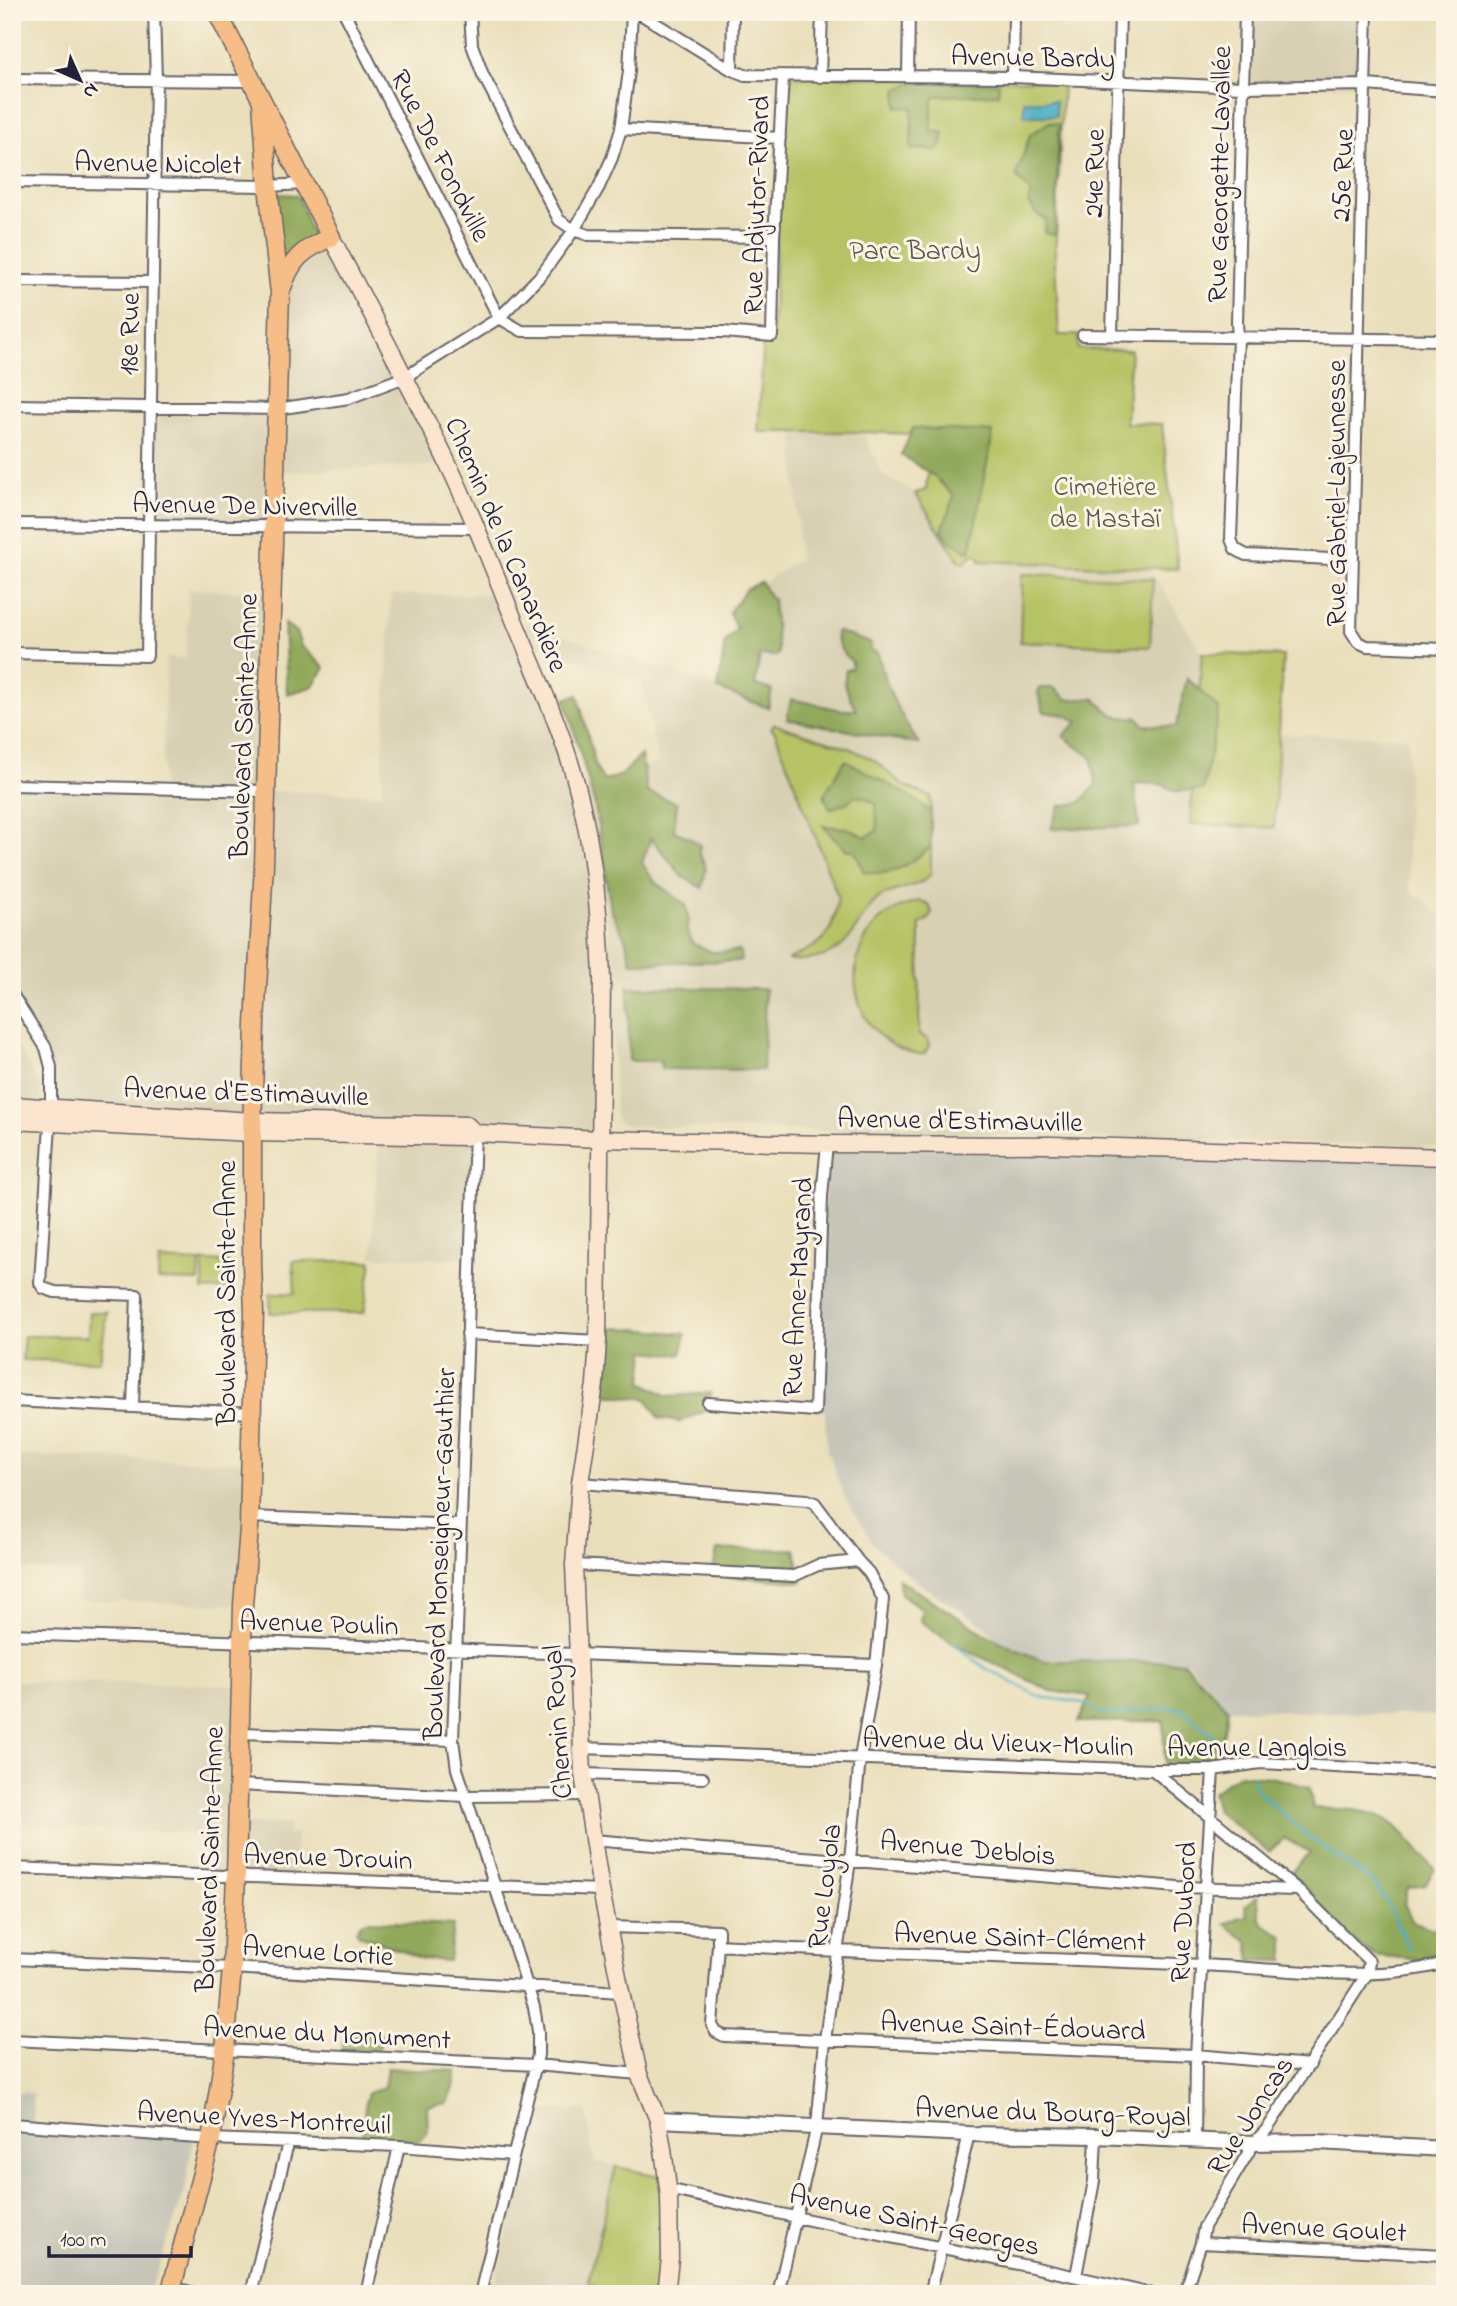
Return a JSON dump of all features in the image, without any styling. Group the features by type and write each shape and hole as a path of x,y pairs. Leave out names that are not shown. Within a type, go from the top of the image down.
{"main road":[{"name":"Chemin de la Canardière","path":"216,12 449,465 554,719 579,796 601,942 600,1139"},
{"name":"Boulevard Sainte-Anne","path":"170,2292 211,2139 225,2050 236,1876 252,1412 252,1127 264,864 280,293 262,102"},
{"name":"Boulevard Sainte-Anne","path":"280,293 286,274 296,258 310,246 331,237"},
{"name":"Avenue d'Estimauville","path":"12,1105 50,1115 252,1127 467,1125 475,1133 600,1139 1052,1145 1445,1157"},
{"name":"Avenue d'Estimauville","path":"12,1121 50,1115"},
{"name":"Chemin Royal","path":"600,1139 598,1341 595,1384 580,1483 574,1565 576,1652 583,1774 592,1840 607,1927 639,2074 658,2120 668,2189 670,2258 666,2294"}],"street":[{"name":"18e Rue","path":"12,653 147,656 155,12"},
{"name":"Rue De Fondville","path":"344,12 499,318"},
{"path":"470,12 472,45 483,75 559,220 588,235 774,237"},
{"path":"12,405 277,409 349,398 405,377 499,318 542,274 574,230 599,187 621,129 634,12"},
{"name":"Avenue Bardy","path":"634,12 745,75 1013,77 1242,87 1366,85 1445,91"},
{"path":"732,70 733,12"},
{"path":"820,77 822,12"},
{"path":"908,76 909,12"},
{"path":"1013,77 1014,12"},
{"name":"24e Rue","path":"1112,335 1120,12"},
{"name":"Rue Georgette-Lavallée","path":"1245,12 1231,539 1236,549 1246,555 1352,559"},
{"name":"25e Rue","path":"1359,339 1367,12"},
{"name":"Rue Adjutor-Rivard","path":"499,318 522,331 723,332 772,336 774,237 783,76"},
{"path":"12,79 251,81"},
{"path":"621,129 780,138"},
{"name":"Avenue Nicolet","path":"12,182 268,186 304,184"},
{"path":"12,281 152,282"},
{"path":"1083,335 1445,340"},
{"name":"Rue Gabriel-Lajeunesse","path":"1359,339 1351,631 1358,642 1367,646 1445,649"},
{"name":"Avenue De Niverville","path":"12,524 477,528"},
{"path":"12,786 265,792"},
{"path":"12,994 46,1048 51,1067 40,1283 47,1290 55,1292 137,1295 132,1406"},
{"name":"Boulevard Monseigneur-Gauthier","path":"475,1133 454,1650 453,1740 457,1769 528,1986 538,2031 536,2065 480,2294"},
{"name":"Rue Anne-Mayrand","path":"708,1403 815,1412 822,1196 827,1143"},
{"path":"467,1334 598,1341"},
{"path":"12,1401 252,1412"},
{"name":"Rue Loyola","path":"580,1483 807,1500 815,1503 869,1573 883,1599 876,1665 860,1758 817,2126 778,2294"},
{"path":"249,1517 461,1525"},
{"path":"574,1565 794,1576 818,1565 858,1561"},
{"name":"Avenue Poulin","path":"12,1634 576,1652 876,1665"},
{"path":"239,1733 453,1740"},
{"name":"Avenue du Vieux-Moulin","path":"582,1748 1153,1769 1298,1890 1368,1961 1367,1974"},
{"name":"Avenue Langlois","path":"1153,1769 1213,1770 1259,1763 1445,1773"},
{"name":"Rue Dubord","path":"1195,2141 1196,2054 1213,1770"},
{"path":"583,1774 704,1778"},
{"path":"238,1786 465,1796 586,1796"},
{"name":"Avenue Deblois","path":"592,1840 1206,1888 1298,1890"},
{"name":"Avenue Drouin","path":"12,1868 601,1890"},
{"path":"607,1927 718,1930 718,1945"},
{"name":"Avenue Saint-Clément","path":"718,1945 1367,1974 1403,1972 1445,1963"},
{"name":"Avenue Saint-Édouard","path":"718,1945 712,2025 716,2032 724,2036 1196,2054 1310,2065"},
{"name":"Avenue Lortie","path":"12,1959 232,1968 621,1993"},
{"name":"Rue Joncas","path":"1187,2292 1202,2243 1204,2227 1254,2143 1268,2128 1367,1974"},
{"name":"Avenue du Monument","path":"12,2040 536,2065 639,2074"},
{"name":"Avenue du Bourg-Royal","path":"658,2120 969,2134 1254,2143 1318,2141 1445,2150"},
{"name":"Avenue Yves-Montreuil","path":"12,2124 211,2139 399,2146 513,2155"},
{"path":"930,2294 969,2134"},
{"path":"1076,2276 1094,2181 1096,2136"},
{"path":"251,2294 288,2143"},
{"path":"366,2294 399,2146"},
{"name":"Avenue Saint-Georges","path":"668,2189 795,2219 1152,2294"},
{"name":"Avenue Goulet","path":"1202,2243 1445,2255"},
{"path":"170,2292 198,2294"}],"shaded area":[{"path":"1245,12 1365,12 1366,85 1242,87"},
{"path":"331,237 449,465 276,472 273,528 149,526 150,408 277,409 286,274"},
{"path":"863,432 882,474 915,493 960,561 1150,568 1202,653 1283,656 1279,734 1408,737 1407,841 1410,890 1445,918 1445,1147 630,1126 618,1122 615,1115 611,952 599,856 585,788 658,762 641,681 542,647 534,647 525,623 720,688 735,634 727,607 799,559 794,433"},
{"path":"189,589 273,593 265,791 381,794 391,595 503,594 554,719 592,869 600,1139 475,1133 470,1259 372,1257 379,1135 51,1108 33,1028 12,994 12,785 162,790 166,658 186,658"},
{"path":"12,1038 42,1089 40,1101 12,1100"},
{"path":"827,1144 1445,1157 1445,1716 1228,1709 1188,1662 1046,1662 1000,1642 983,1625 919,1584 874,1545 845,1498 827,1451 825,1411 815,1411"},
{"path":"12,1455 250,1463 243,1605 78,1600 80,1573 12,1568"},
{"path":"12,1681 231,1685 241,1688 237,1824 289,1824 288,1834 297,1834 292,1878 212,1875 213,1834 12,1825"},
{"path":"12,2092 33,2093 32,2130 193,2138 185,2190 149,2294 12,2294"},
{"path":"536,2110 586,2110 594,2161 616,2167 588,2282 595,2284 592,2294 493,2294"}],"green space":[{"name":"Parc Bardy","path":"783,76 1063,81 1055,261 1059,335 1078,335 1078,349 1131,350 1126,423 1162,424 1178,569 980,561 974,554 964,563 959,561 915,493 926,490 931,436 959,436 758,432 764,335 772,336"},
{"path":"911,83 999,83 998,94 936,96 932,102 932,131 944,133 941,147 934,150 911,149 912,108 897,107 897,90"},
{"path":"1049,122 1059,124 1056,235 1045,233 1046,219 1039,216 1028,202 1031,193 1016,176 1030,135"},
{"path":"279,194 295,195 299,198 313,237 291,251 281,264 274,199"},
{"path":"913,428 993,432 970,552 950,541 942,530 954,496 934,476 901,455"},
{"path":"1022,574 1153,579 1150,647 1020,642"},
{"path":"761,582 773,599 778,654 760,655 755,685 772,690 768,708 718,689 725,642 737,629 729,613 746,589"},
{"path":"284,623 296,632 301,646 325,668 312,687 287,694"},
{"path":"836,631 870,643 871,651 878,653 894,701 919,744 787,719 791,699 841,710 856,710 844,684 846,670 852,668 852,662 840,648"},
{"path":"1202,653 1283,656 1274,828 1190,824"},
{"path":"1187,678 1219,709 1203,790 1175,791 1162,784 1134,783 1139,826 1051,829 1060,806 1080,803 1096,785 1092,758 1063,736 1078,722 1066,715 1044,712 1038,693 1040,688 1054,688 1068,700 1094,698 1113,714 1124,718 1138,717 1144,725 1176,727"},
{"path":"578,695 596,768 604,781 622,775 641,755 647,792 677,803 674,831 700,845 699,852 706,868 702,888 682,876 651,838 642,863 655,882 686,905 689,921 686,926 692,943 712,952 740,951 741,961 632,963 625,938 611,910 595,805 565,699"},
{"path":"774,724 849,748 874,760 903,785 931,797 931,873 922,882 879,898 870,906 844,944 830,954 813,959 787,960 810,949 824,938 833,922 838,897 775,732 771,729"},
{"path":"845,760 910,796 931,812 931,847 893,871 864,872 855,851 845,849 823,826 847,828 866,837 877,831 876,804 866,798 855,796 830,809 824,795"},
{"path":"919,901 929,905 932,912 929,919 920,924 919,1035 928,1039 929,1046 924,1054 904,1050 886,1041 873,1028 863,1012 855,976 858,957 876,924 891,912"},
{"path":"628,987 765,989 763,1070 661,1069 661,1061 629,1061"},
{"path":"159,1260 200,1262 199,1281 158,1280"},
{"path":"203,1261 228,1262 226,1289 203,1290"},
{"path":"293,1261 372,1261 364,1313 270,1313 270,1294 295,1293"},
{"path":"89,1312 107,1312 100,1361 22,1360 24,1336 88,1336"},
{"path":"609,1329 686,1334 681,1355 645,1351 642,1382 668,1396 711,1393 708,1410 679,1422 659,1418 647,1399 604,1394"},
{"path":"795,1549 802,1582 712,1575 717,1550"},
{"path":"898,1579 988,1635 1046,1661 1183,1662 1228,1709 1218,1763 1165,1770 1163,1721 1078,1722 1090,1696 1051,1691 954,1644 920,1621 922,1609 901,1594"},
{"path":"1239,1774 1275,1778 1309,1787 1313,1808 1367,1812 1384,1818 1398,1828 1435,1869 1425,1885 1408,1888 1404,1903 1412,1921 1438,1931 1445,1956 1430,1961 1374,1955 1348,1936 1291,1872 1310,1852 1284,1838 1269,1852 1217,1811 1212,1792"},
{"path":"1258,1896 1262,1923 1284,1937 1284,1961 1251,1960 1248,1942 1225,1924 1247,1916 1245,1906"},
{"path":"367,1921 453,1925 449,1961 423,1959 359,1935 356,1930 361,1923"},
{"path":"358,2033 382,2035 379,2049 367,2052 342,2049 344,2036"},
{"path":"387,2068 457,2071 448,2103 427,2106 428,2132 419,2141 362,2136 368,2093 384,2087"},
{"path":"616,2167 661,2176 662,2250 656,2294 592,2294 594,2284 588,2283"}],"water":[{"path":"1024,101 1056,101 1056,116 1024,116"}],"waterway":[{"path":"954,1644 985,1668 1040,1697 1084,1703 1102,1714 1179,1708 1214,1737"},
{"path":"1253,1779 1256,1789 1307,1836 1372,1881 1386,1900 1409,1949"}],"park label":[{"name":"Cimetière de Mastaï","path":"1105,501"}]}
